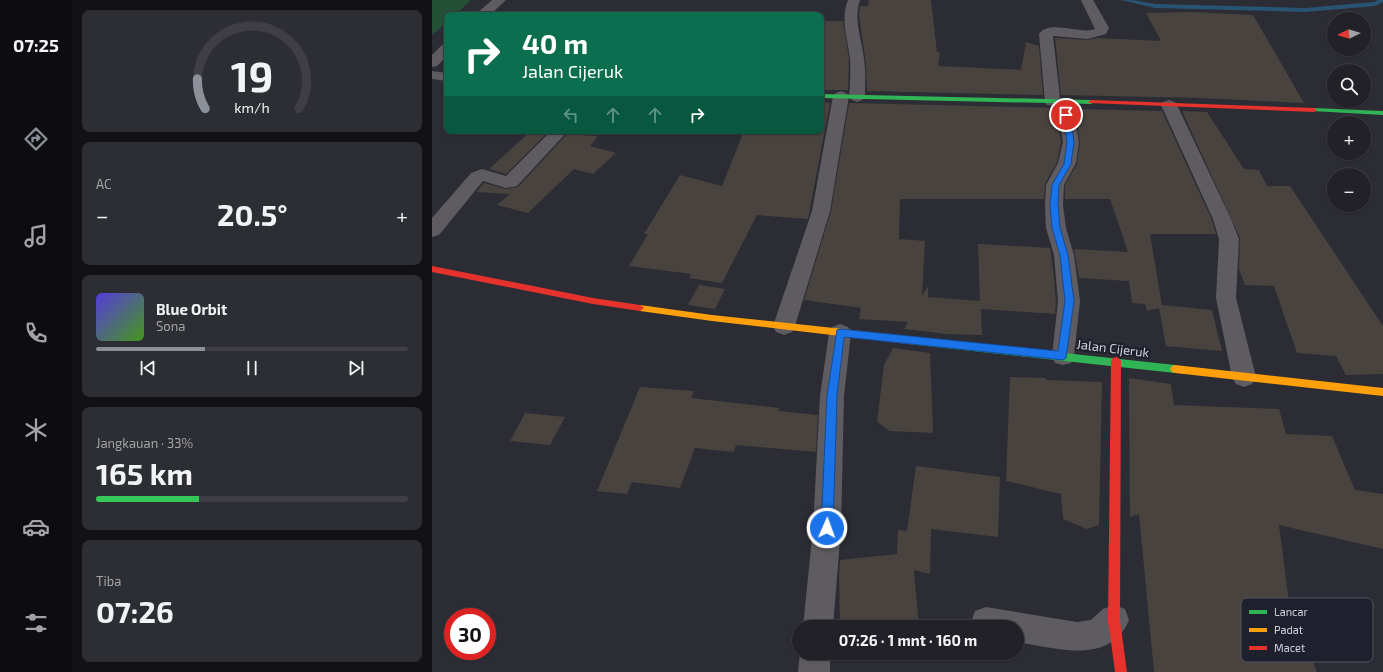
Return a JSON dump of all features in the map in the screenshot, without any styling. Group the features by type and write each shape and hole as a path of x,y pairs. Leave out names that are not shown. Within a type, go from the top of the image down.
{"street":[{"path":"486,12 500,0"},
{"path":"784,326 821,211 849,97 857,58 851,28 850,7 854,0"},
{"path":"1063,356 1069,301 1064,255 1056,228 1054,205 1055,185 1067,164 1071,142 1059,102 1046,34 1089,35 1101,31 1102,28 1100,23 1087,0"},
{"path":"432,63 444,51"},
{"path":"432,75 444,77"},
{"path":"824,96 1169,105 1383,113"},
{"path":"1169,105 1222,219 1229,239 1226,298 1244,377"},
{"path":"432,230 455,205 475,178 482,176 511,182 557,134"},
{"name":"Jalan Cijeruk","path":"432,270 593,302 840,333 1116,361 1383,392"},
{"path":"819,620 827,528 832,396 840,333"},
{"path":"1116,361 1114,620 1121,672"},
{"path":"1024,628 1077,637 1097,634 1114,620"},
{"path":"814,672 815,660"}],"green space":[{"path":"432,0 471,0 458,12 444,12 444,25 432,35"}],"building":[{"path":"869,0 931,0 937,52 940,52 938,66 1021,70 1026,42 1039,46 1043,95 867,91 866,64 859,15 860,6 868,6"},
{"path":"1193,12 1253,15 1304,103 1201,98 1061,95 1055,38 1161,41 1146,13"},
{"path":"824,21 843,21 849,59 848,90 824,90"},
{"path":"824,102 830,103 808,219 757,215 722,283 689,278 691,274 629,266 648,234 644,234 680,175 722,186 743,134 824,134"},
{"path":"849,103 1056,108 1061,142 1057,162 1045,184 1044,199 900,199 899,239 925,241 922,296 928,286 928,297 980,301 978,244 1050,248 1056,303 1055,314 981,309 982,335 947,334 904,329 908,322 859,319 861,308 804,300 831,211"},
{"path":"1075,109 1162,111 1212,220 1216,234 1150,234 1162,305 1212,310 1222,351 1166,346 1159,308 1147,311 1145,304 1132,303 1129,281 1079,278 1074,249 1128,252 1110,199 1065,199 1065,185 1077,164 1080,142"},
{"path":"1182,111 1207,112 1244,169 1259,170 1267,186 1290,186 1383,326 1383,374 1346,375 1336,356 1297,353 1274,286 1245,285 1239,269 1240,238"},
{"path":"528,134 546,134 506,174 489,169"},
{"path":"567,134 598,136 590,146 616,153 593,174 574,169 528,213 497,205 510,194 476,192 484,183 506,189 518,187"},
{"path":"699,285 725,289 715,309 688,305"},
{"path":"893,348 930,353 933,433 890,431 877,422 884,365"},
{"path":"1010,377 1102,382 1099,525 1087,529 1063,519 1061,494 1006,481"},
{"path":"1129,378 1171,384 1174,405 1279,409 1286,434 1332,436 1355,490 1383,494 1383,549 1279,525 1288,598 1241,598 1241,662 1313,662 1317,672 1154,672 1139,514 1130,517"},
{"path":"640,387 694,391 691,398 779,408 778,411 818,415 816,452 736,445 734,452 695,448 680,488 632,482 627,494 597,491"},
{"path":"525,413 565,417 550,445 510,441"},
{"path":"916,466 1000,477 998,537 931,529 930,574 914,570 918,620 840,620 840,560 897,554 898,530 907,531"}],"waterway":[{"path":"1124,0 1155,6 1305,10 1375,4 1382,0"}],"traffic: fast":[{"path":"824,96 1091,102"},
{"path":"1314,110 1383,113"},
{"path":"917,341 1175,369"}],"traffic: slow":[{"path":"640,308 712,318 917,341"},
{"path":"1175,369 1383,392"}],"traffic: jam":[{"path":"1091,102 1314,110"},
{"path":"432,269 593,301 640,308"},
{"path":"1116,361 1114,620 1121,672"}],"route":[{"path":"827,528 832,396 840,333 1063,356 1069,301 1064,255 1056,228 1054,205 1055,185 1067,164 1071,142 1066,115"}]}
